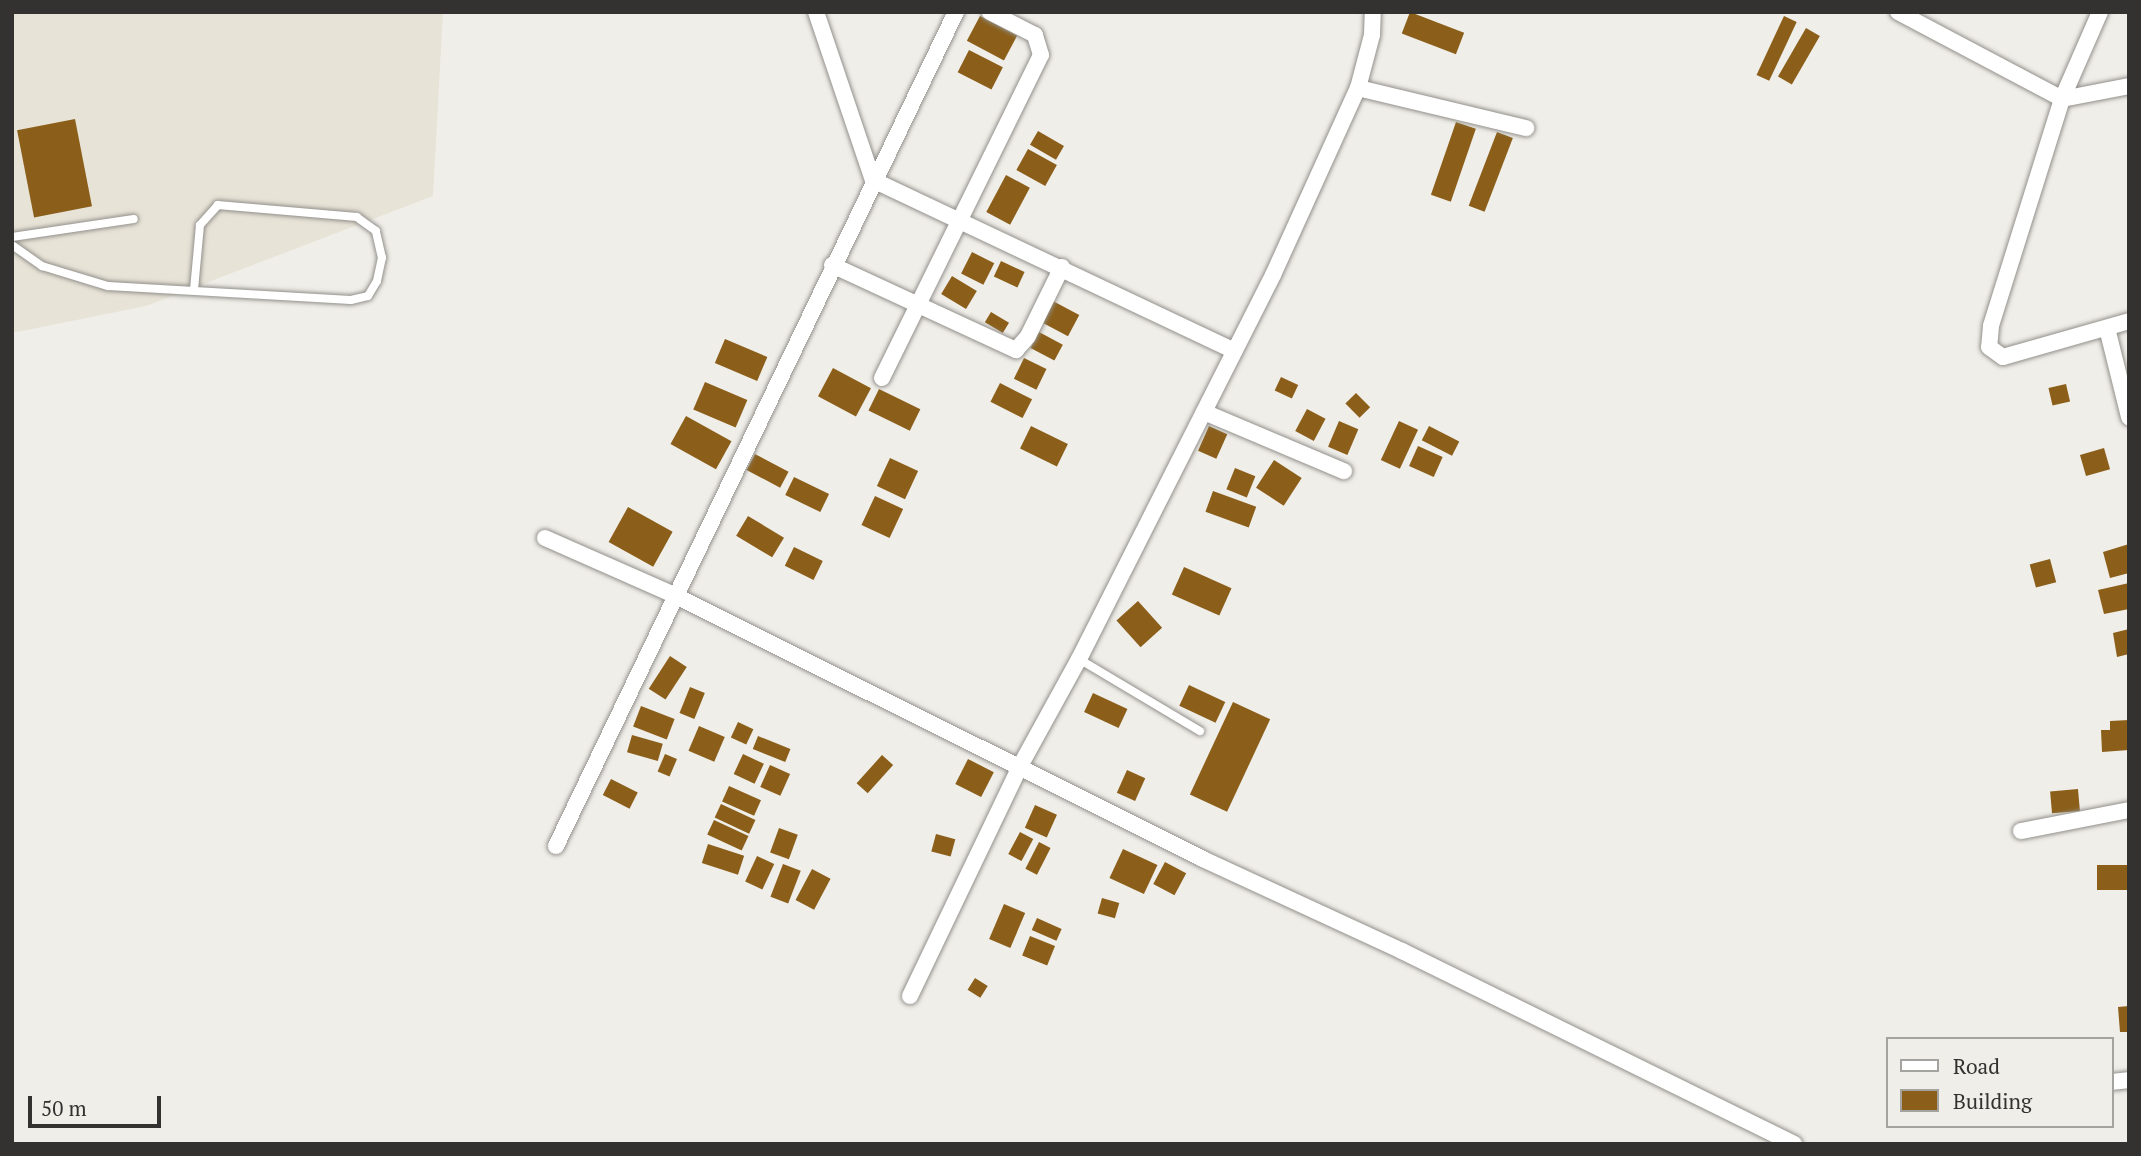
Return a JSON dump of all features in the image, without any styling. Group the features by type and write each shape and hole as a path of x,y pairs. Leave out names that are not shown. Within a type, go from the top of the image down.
{"street":[{"path":"816,12 873,180 1235,351"},
{"path":"556,846 832,265 956,12"},
{"path":"882,378 1041,55 1035,35 990,12"},
{"path":"910,996 1019,768 1079,659 1235,351 1358,88 1372,35 1373,12"},
{"path":"1898,12 2062,99 2129,86"},
{"path":"2100,12 2062,99 1991,326 1989,347 2003,357 2129,321"},
{"path":"1358,88 1526,128"},
{"path":"832,265 1016,350 1028,336 1062,267"},
{"path":"2107,328 2129,417"},
{"path":"1204,412 1344,471"},
{"path":"545,538 674,595 1019,768 1794,1144"},
{"path":"2021,831 2129,810"}],"lane":[{"path":"12,245 41,266 70,278 108,286 351,300 368,296 382,258 376,231 357,217 218,205 200,225 194,290"},
{"path":"12,237 134,219"},
{"path":"1079,659 1200,731"}],"shaded area":[{"path":"12,12 443,12 433,196 146,306 12,333"}],"building":[{"path":"1410,12 1464,33 1456,54 1402,33"},
{"path":"980,16 1017,36 1004,60 967,41"},
{"path":"1784,16 1797,22 1769,81 1757,75"},
{"path":"1806,28 1820,36 1792,84 1778,76"},
{"path":"969,50 1003,67 992,90 958,72"},
{"path":"75,119 92,206 34,218 17,130"},
{"path":"1456,122 1476,129 1451,202 1431,195"},
{"path":"1038,131 1064,146 1056,160 1030,145"},
{"path":"1497,132 1513,138 1485,212 1469,206"},
{"path":"1028,149 1057,165 1045,186 1016,170"},
{"path":"1006,175 1030,188 1010,225 986,212"},
{"path":"972,252 994,263 983,285 961,273"},
{"path":"1001,261 1025,272 1017,287 994,276"},
{"path":"952,276 977,291 966,309 941,294"},
{"path":"1051,300 1079,315 1068,336 1040,321"},
{"path":"991,312 1009,323 1003,333 985,322"},
{"path":"1039,332 1063,345 1054,361 1031,348"},
{"path":"725,339 767,357 757,381 715,363"},
{"path":"1024,358 1046,369 1036,390 1014,379"},
{"path":"833,368 871,388 856,416 818,396"},
{"path":"1281,377 1298,385 1292,399 1275,391"},
{"path":"705,382 747,400 736,428 693,410"},
{"path":"1000,383 1032,399 1023,418 990,402"},
{"path":"2066,384 2070,402 2053,406 2048,388"},
{"path":"879,389 920,409 910,431 868,411"},
{"path":"1356,393 1370,407 1360,418 1345,404"},
{"path":"1307,409 1326,419 1314,441 1295,431"},
{"path":"686,416 731,441 716,469 670,444"},
{"path":"1339,421 1358,429 1347,455 1328,447"},
{"path":"1399,421 1418,430 1400,469 1381,460"},
{"path":"1031,426 1068,444 1057,466 1020,448"},
{"path":"1209,426 1227,434 1216,459 1198,451"},
{"path":"1429,426 1459,441 1452,456 1422,440"},
{"path":"1418,446 1443,457 1434,477 1409,466"},
{"path":"2104,448 2110,469 2086,476 2080,455"},
{"path":"755,454 789,472 780,488 747,470"},
{"path":"890,458 918,471 905,499 877,486"},
{"path":"1274,460 1302,478 1284,506 1256,488"},
{"path":"1235,468 1255,476 1247,498 1226,489"},
{"path":"794,477 829,494 820,512 785,495"},
{"path":"1213,491 1256,507 1249,527 1205,512"},
{"path":"875,496 903,509 890,538 861,525"},
{"path":"628,507 673,532 653,567 609,542"},
{"path":"748,516 784,538 772,557 736,536"},
{"path":"2129,544 2129,573 2110,578 2103,552"},
{"path":"794,547 823,561 814,580 785,566"},
{"path":"2050,559 2056,582 2036,588 2030,564"},
{"path":"1184,567 1232,588 1219,616 1172,594"},
{"path":"2129,583 2129,609 2104,614 2098,590"},
{"path":"1138,601 1162,628 1141,647 1116,620"},
{"path":"2129,629 2129,654 2117,657 2113,633"},
{"path":"670,656 687,667 666,700 649,689"},
{"path":"1189,685 1225,702 1216,723 1179,706"},
{"path":"690,687 705,693 694,719 680,713"},
{"path":"1093,693 1127,709 1119,728 1084,712"},
{"path":"1233,702 1270,719 1227,812 1190,794"},
{"path":"641,706 675,719 667,739 633,727"},
{"path":"2129,720 2129,750 2102,752 2101,730 2110,730 2110,721"},
{"path":"738,722 753,729 746,745 731,737"},
{"path":"699,726 725,737 714,762 688,751"},
{"path":"632,735 663,744 658,761 627,752"},
{"path":"758,736 790,749 785,762 753,749"},
{"path":"665,754 677,759 670,777 658,771"},
{"path":"743,754 764,764 755,784 734,774"},
{"path":"882,755 893,765 868,793 857,783"},
{"path":"968,759 994,772 981,797 955,784"},
{"path":"770,765 790,774 780,796 760,787"},
{"path":"1127,770 1145,778 1135,801 1117,793"},
{"path":"611,779 638,793 630,809 603,795"},
{"path":"729,786 761,800 754,816 722,802"},
{"path":"2078,789 2080,811 2052,813 2050,791"},
{"path":"721,804 755,820 749,834 715,818"},
{"path":"1035,805 1057,815 1047,838 1025,828"},
{"path":"714,820 748,836 742,851 707,835"},
{"path":"779,828 798,835 789,859 770,852"},
{"path":"1020,832 1033,839 1022,861 1008,854"},
{"path":"936,834 955,839 951,857 931,851"},
{"path":"1039,842 1051,848 1037,875 1025,869"},
{"path":"708,844 744,856 738,875 702,863"},
{"path":"1123,849 1157,865 1144,894 1109,878"},
{"path":"757,856 774,864 762,889 745,881"},
{"path":"1165,862 1186,873 1174,895 1153,884"},
{"path":"783,864 801,871 788,903 770,897"},
{"path":"2097,865 2129,865 2129,890 2097,890"},
{"path":"812,869 831,879 814,910 796,900"},
{"path":"1102,898 1119,903 1115,918 1098,913"},
{"path":"1004,904 1025,913 1010,948 989,939"},
{"path":"1037,918 1062,929 1056,941 1032,930"},
{"path":"1030,936 1055,946 1047,966 1022,955"},
{"path":"975,978 988,986 980,998 968,990"},
{"path":"2129,1006 2129,1032 2120,1032 2118,1007"}]}
